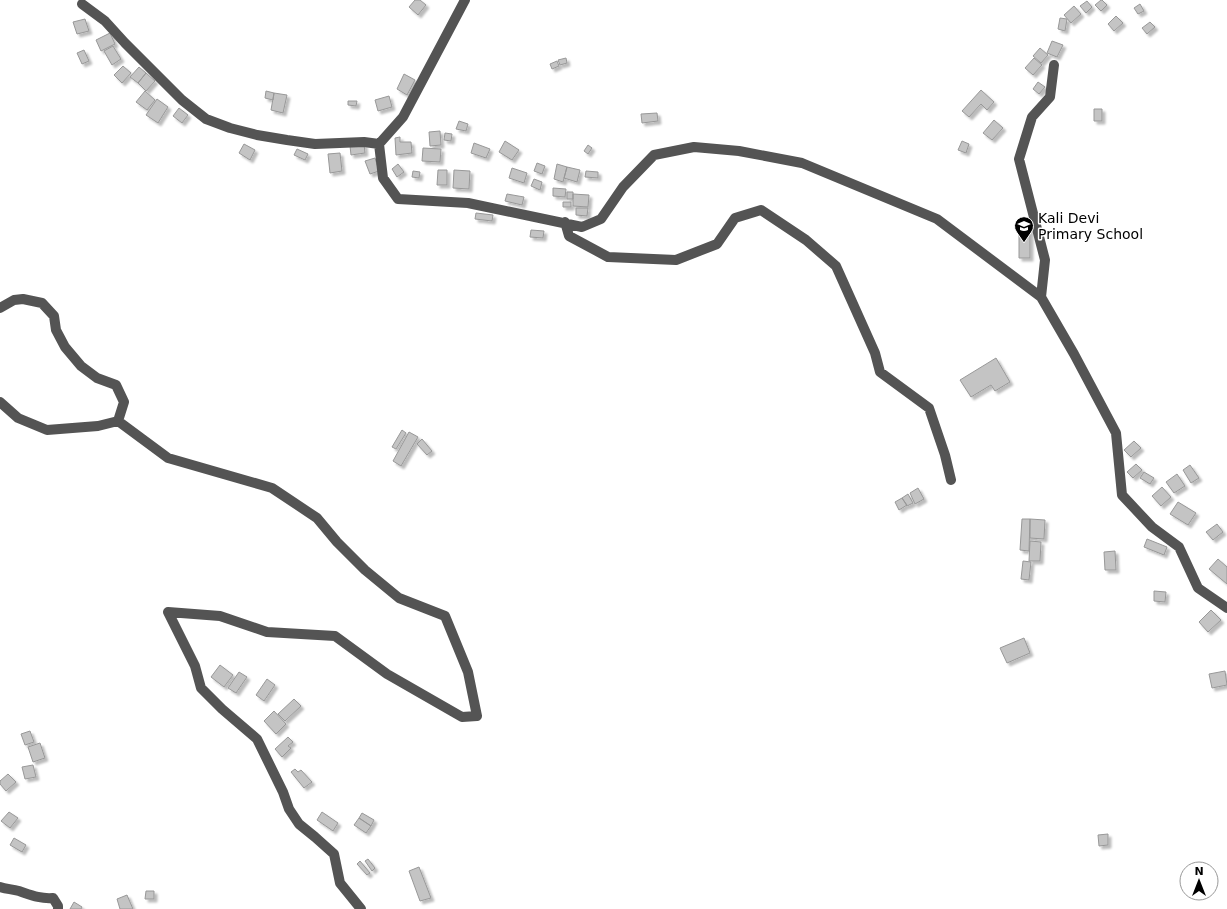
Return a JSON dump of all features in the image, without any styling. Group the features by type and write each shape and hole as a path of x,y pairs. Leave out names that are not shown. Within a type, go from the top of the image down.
{"street":[{"path":"465,0 403,117 379,144 383,178 398,199 468,203 565,222 582,227 601,219 623,187 654,155 694,147 739,151 802,163 937,219 1041,298 1074,354 1116,433 1122,495 1152,526 1180,547 1198,588 1227,608"},
{"path":"82,4 105,21 182,100 206,119 230,128 287,140 315,144 364,142 379,144"},
{"path":"1041,298 1045,260 1019,159 1032,116 1050,97 1054,65"},
{"path":"565,222 569,236 608,257 676,260 717,244 735,218 761,210 806,240 836,266 875,353 880,372 929,408 945,455 951,480"},
{"path":"0,308 14,300 19,299 42,302 54,316 56,330 65,347 81,366 97,378 116,385 124,402 118,421"},
{"path":"0,402 18,418 47,430 98,426 118,421"},
{"path":"118,421 168,458 272,488 317,518 337,542 365,570 399,598 445,616 468,672 478,716 462,717 387,674 335,636 267,632 220,616 168,612 195,666 201,688 222,709 257,739 283,792 289,809 298,824 334,854 340,883 361,909"},
{"path":"0,887 30,896 53,898 58,906 58,909"}],"building":[{"path":"415,0 420,0 426,5 418,15 409,7"},
{"path":"1101,0 1107,5 1101,11 1095,5"},
{"path":"1087,1 1092,7 1086,13 1080,6"},
{"path":"1140,4 1144,11 1138,14 1134,8"},
{"path":"1074,6 1081,14 1071,23 1064,15"},
{"path":"1116,16 1123,23 1114,31 1108,24"},
{"path":"1060,18 1067,19 1065,31 1058,29"},
{"path":"85,19 89,31 77,34 73,22"},
{"path":"1150,22 1155,27 1147,34 1142,28"},
{"path":"110,33 115,44 101,51 96,40"},
{"path":"1052,41 1063,45 1057,57 1047,53"},
{"path":"113,46 121,59 112,65 104,51"},
{"path":"1040,48 1048,55 1041,63 1033,56"},
{"path":"84,50 89,61 82,64 77,53"},
{"path":"566,58 567,63 560,65 558,60"},
{"path":"1034,58 1042,65 1033,75 1025,68"},
{"path":"557,61 559,66 552,69 550,64"},
{"path":"123,66 131,73 122,83 114,75"},
{"path":"139,67 146,73 138,83 130,77"},
{"path":"146,73 155,81 146,91 138,83"},
{"path":"404,74 415,80 407,95 397,89"},
{"path":"1038,82 1045,87 1039,94 1033,89"},
{"path":"981,90 994,102 987,110 981,104 969,117 962,111"},
{"path":"145,91 155,100 147,110 136,102"},
{"path":"266,91 274,93 273,100 265,98"},
{"path":"274,93 287,95 283,113 271,110"},
{"path":"389,96 392,107 378,111 375,100"},
{"path":"157,99 168,107 158,123 146,115"},
{"path":"348,101 357,101 356,106 348,105"},
{"path":"179,108 188,115 182,123 173,116"},
{"path":"1094,109 1102,109 1102,121 1094,121"},
{"path":"657,113 658,121 642,123 641,114"},
{"path":"994,120 1003,128 992,140 983,133"},
{"path":"459,121 468,124 466,131 456,129"},
{"path":"440,131 441,145 430,146 429,132"},
{"path":"445,133 452,134 451,141 444,140"},
{"path":"400,137 400,142 411,142 412,153 396,155 395,138"},
{"path":"505,141 519,150 512,160 499,152"},
{"path":"962,141 969,144 966,153 958,150"},
{"path":"474,143 490,149 486,158 471,153"},
{"path":"244,144 255,150 250,160 239,153"},
{"path":"364,144 365,153 351,155 350,146"},
{"path":"588,145 592,148 588,154 584,151"},
{"path":"423,148 441,149 440,162 422,161"},
{"path":"297,149 308,154 305,160 294,155"},
{"path":"340,153 342,171 330,173 328,154"},
{"path":"375,158 379,171 370,174 365,161"},
{"path":"537,163 545,166 542,174 534,171"},
{"path":"398,164 404,172 397,177 392,169"},
{"path":"557,164 567,167 563,182 554,179"},
{"path":"567,167 580,170 577,182 564,178"},
{"path":"512,168 527,173 524,183 509,178"},
{"path":"438,170 447,170 447,185 437,185"},
{"path":"454,170 470,171 469,189 453,188"},
{"path":"413,171 420,172 419,178 412,177"},
{"path":"586,171 598,172 598,178 585,177"},
{"path":"534,179 542,182 540,190 531,186"},
{"path":"553,188 566,189 565,197 553,196"},
{"path":"567,192 573,192 573,199 567,199"},
{"path":"507,194 524,197 522,205 505,201"},
{"path":"573,194 589,195 588,207 573,206"},
{"path":"563,202 571,202 571,207 563,207"},
{"path":"576,208 588,208 587,216 576,215"},
{"path":"476,213 493,215 492,221 475,219"},
{"name":"Kali Devi Primary School","path":"1019,229 1030,229 1030,258 1019,258"},
{"path":"531,230 544,231 543,238 530,237"},
{"path":"996,358 1010,382 995,391 991,385 971,397 960,380"},
{"path":"402,430 406,433 396,449 392,447"},
{"path":"409,432 418,437 401,466 393,461"},
{"path":"422,439 432,451 427,455 417,444"},
{"path":"1134,441 1141,448 1131,457 1124,450"},
{"path":"1136,464 1142,470 1133,478 1127,472"},
{"path":"1190,465 1199,478 1191,483 1183,470"},
{"path":"1144,472 1154,478 1150,484 1140,478"},
{"path":"1177,474 1185,486 1174,493 1166,482"},
{"path":"1162,487 1171,497 1161,506 1152,496"},
{"path":"918,488 924,499 915,504 910,493"},
{"path":"908,494 913,503 907,506 902,498"},
{"path":"902,498 907,505 899,510 895,502"},
{"path":"1178,502 1196,513 1188,525 1170,514"},
{"path":"1022,519 1030,519 1029,551 1020,550"},
{"path":"1030,519 1045,520 1044,539 1030,538"},
{"path":"1217,524 1223,532 1213,540 1206,532"},
{"path":"1147,539 1167,547 1164,555 1144,547"},
{"path":"1030,541 1041,542 1040,561 1029,561"},
{"path":"1115,551 1116,570 1105,570 1104,552"},
{"path":"1218,559 1227,567 1227,584 1209,569"},
{"path":"1023,561 1031,562 1029,580 1021,579"},
{"path":"1154,591 1166,592 1165,602 1154,601"},
{"path":"1211,610 1221,620 1208,632 1199,622"},
{"path":"1024,638 1030,653 1007,663 1000,648"},
{"path":"220,665 233,675 224,687 211,677"},
{"path":"1225,671 1227,685 1212,688 1209,674"},
{"path":"239,672 247,677 236,693 228,688"},
{"path":"267,679 275,685 264,701 256,695"},
{"path":"294,699 301,706 285,721 278,714"},
{"path":"274,711 286,724 276,734 264,721"},
{"path":"30,731 34,742 25,745 21,734"},
{"path":"288,737 293,742 288,746 291,748 282,757 275,749"},
{"path":"40,743 45,758 33,762 28,747"},
{"path":"33,765 36,777 25,779 22,767"},
{"path":"295,769 298,772 301,770 312,782 304,788 291,772"},
{"path":"8,774 16,782 6,791 0,784 0,781"},
{"path":"9,812 18,818 10,828 1,821"},
{"path":"322,812 338,823 333,831 317,820"},
{"path":"362,813 374,820 371,826 359,818"},
{"path":"359,818 371,826 366,833 354,825"},
{"path":"1108,834 1108,845 1099,846 1098,835"},
{"path":"14,838 26,845 22,852 10,845"},
{"path":"368,859 375,868 372,871 365,861"},
{"path":"360,861 370,873 367,875 357,864"},
{"path":"419,867 431,898 420,901 409,871"},
{"path":"146,891 154,891 154,899 145,899"},
{"path":"127,895 133,909 120,909 117,899"},
{"path":"74,902 82,907 81,909 70,909"}],"place":[{"name":"Kali Devi Primary School","path":"1024,243"}]}
